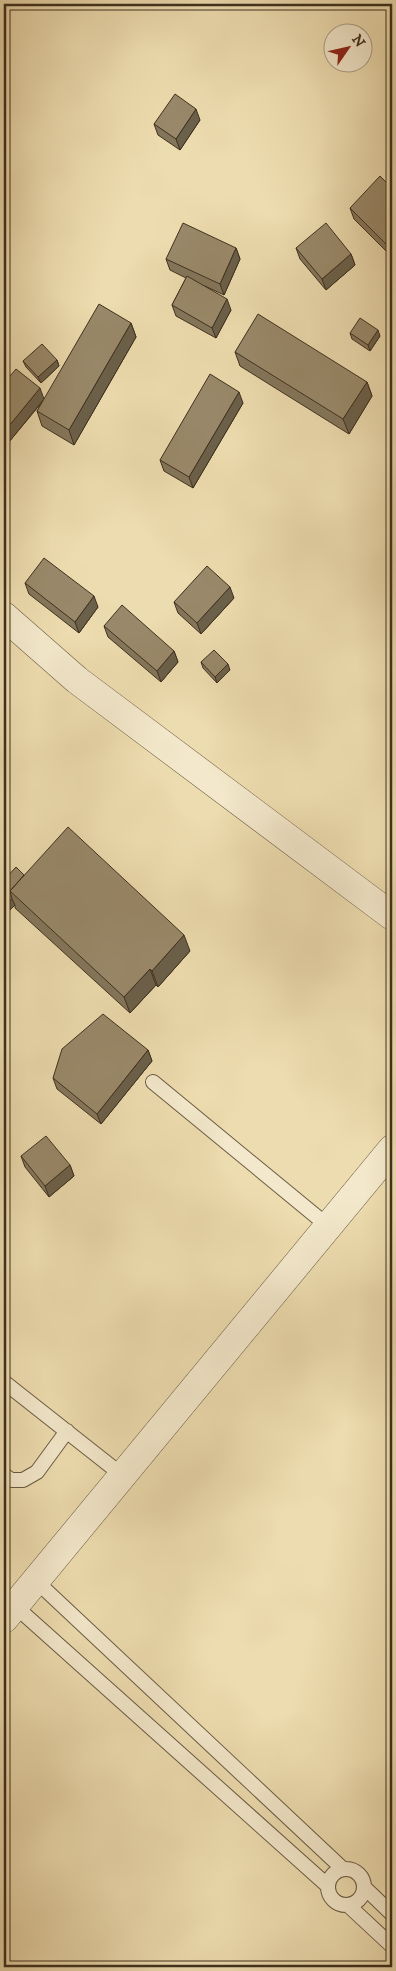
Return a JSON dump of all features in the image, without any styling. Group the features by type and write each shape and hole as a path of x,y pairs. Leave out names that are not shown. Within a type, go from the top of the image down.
{"street":[{"path":"4,616 77,680 392,916"},
{"path":"9,1612 392,1149"}],"lane":[{"path":"153,1082 328,1226"},
{"path":"4,1382 122,1475"},
{"path":"4,1475 11,1480 23,1480 37,1472 67,1431"},
{"path":"35,1580 343,1869"},
{"path":"9,1612 328,1886"},
{"path":"365,1888 357,1903 349,1906 341,1905 334,1901 329,1894 328,1886 330,1878 335,1872 351,1869 358,1873 363,1880 365,1888 392,1914"},
{"path":"349,1906 392,1946"}],"building":[{"path":"175,94 196,109 176,139 154,124"},
{"path":"380,176 392,188 392,250 350,208"},
{"path":"183,223 236,248 220,284 166,259"},
{"path":"326,223 351,254 322,279 296,248"},
{"path":"187,276 227,299 212,328 172,305"},
{"path":"99,304 131,323 69,430 37,411"},
{"path":"258,314 367,382 343,419 235,352"},
{"path":"360,318 378,330 368,345 350,333"},
{"path":"42,344 57,360 38,377 23,361"},
{"path":"16,369 40,388 4,432 4,383"},
{"path":"210,374 239,392 189,477 160,460"},
{"path":"44,558 94,596 75,622 25,583"},
{"path":"207,566 230,587 197,623 174,602"},
{"path":"122,605 174,651 157,671 104,626"},
{"path":"214,650 228,664 215,677 201,662"},
{"path":"68,827 184,935 152,971 150,969 124,997 10,891"},
{"path":"16,867 24,875 10,891 12,899 5,906 4,880"},
{"path":"103,1014 148,1050 97,1114 53,1078 62,1049"},
{"path":"46,1136 70,1165 45,1186 21,1156"}]}
